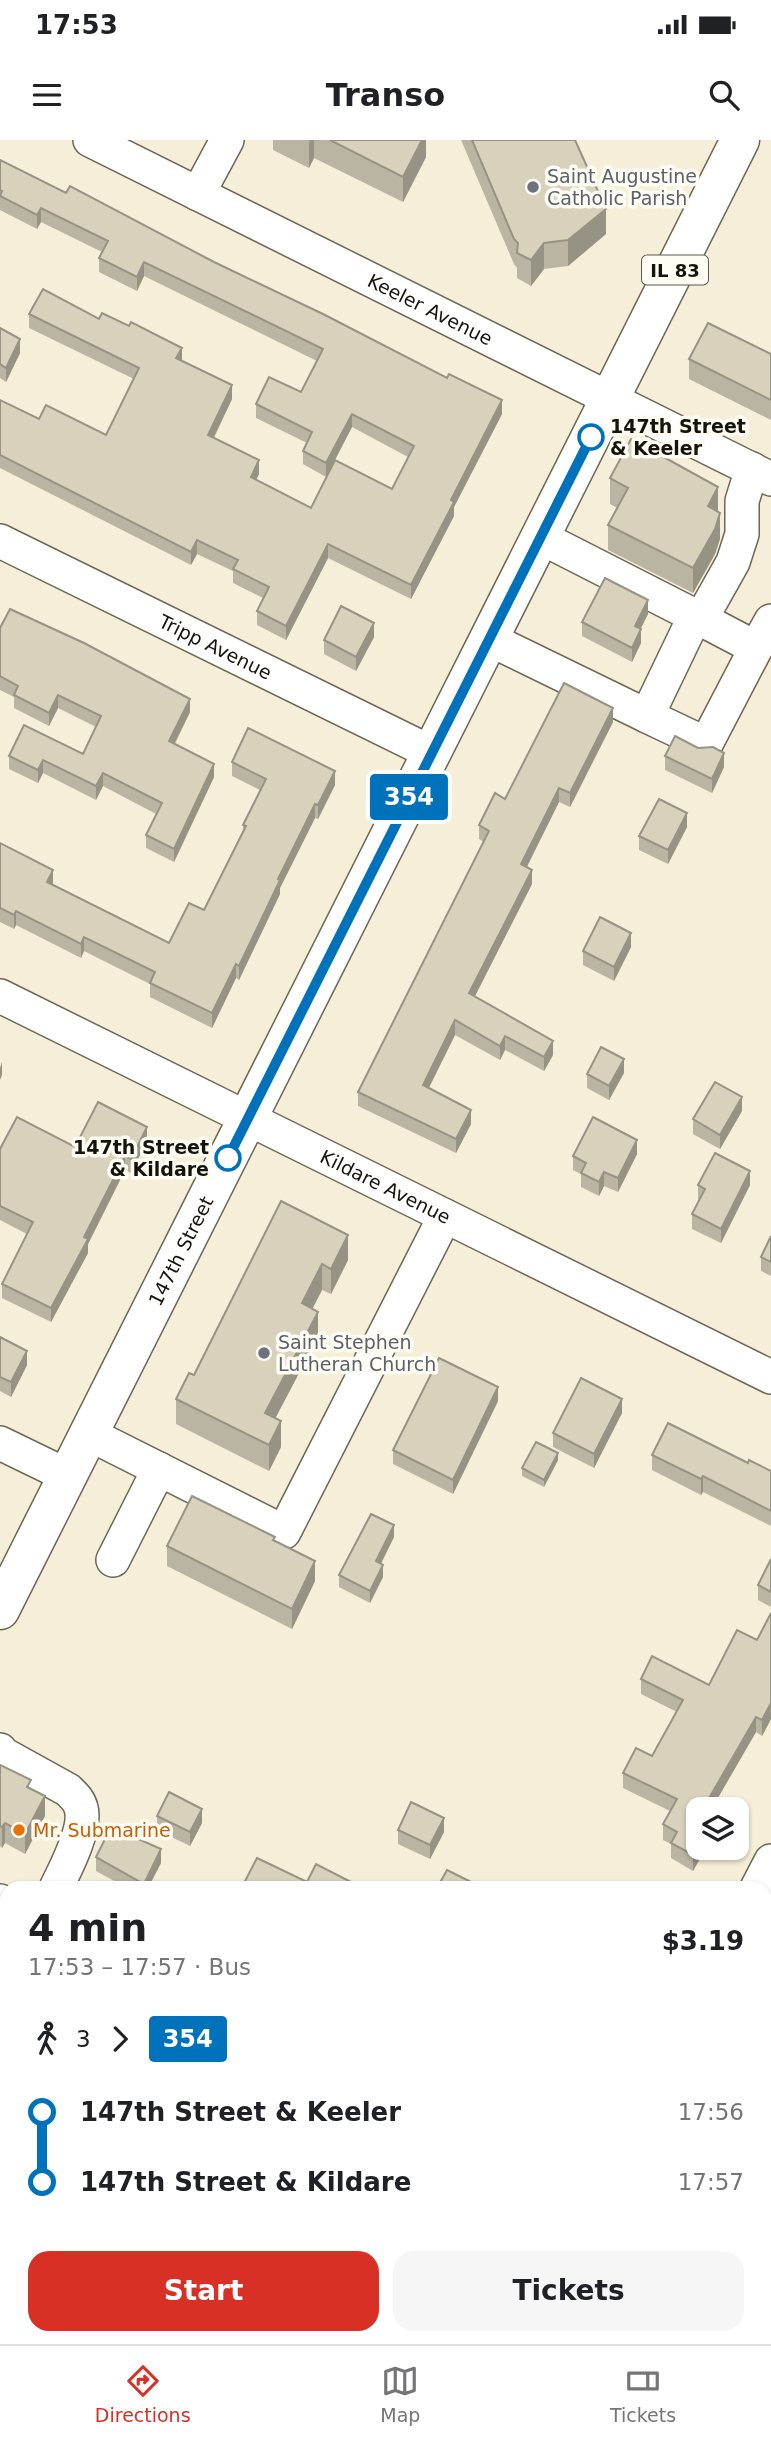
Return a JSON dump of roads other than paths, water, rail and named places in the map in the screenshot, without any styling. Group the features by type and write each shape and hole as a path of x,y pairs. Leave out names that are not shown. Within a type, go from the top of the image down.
{"main road":[{"name":"147th Street","path":"0,1611 740,140"}],"street":[{"name":"Keeler Avenue","path":"90,140 762,474"},
{"path":"198,194 227,140"},
{"path":"647,716 698,617 733,562 742,534 742,501 762,474"},
{"path":"489,639 706,744 763,634 698,617 540,537"},
{"name":"Tripp Avenue","path":"0,541 432,753"},
{"name":"Kildare Avenue","path":"0,996 771,1377"},
{"path":"89,1434 284,1532 445,1216"},
{"path":"0,1443 68,1476"},
{"path":"113,1560 159,1469"},
{"path":"0,1750 77,1798 82,1810 80,1829 59,1881"},
{"path":"761,1881 771,1861"}],"place":[{"name":"Saint Augustine Catholic Parish","path":"533,187"},
{"name":"147th Street & Keeler","path":"591,437"},
{"name":"147th Street & Kildare","path":"228,1158"},
{"name":"Saint Stephen Lutheran Church","path":"264,1353"},
{"name":"Mr. Submarine","path":"19,1830"}]}
